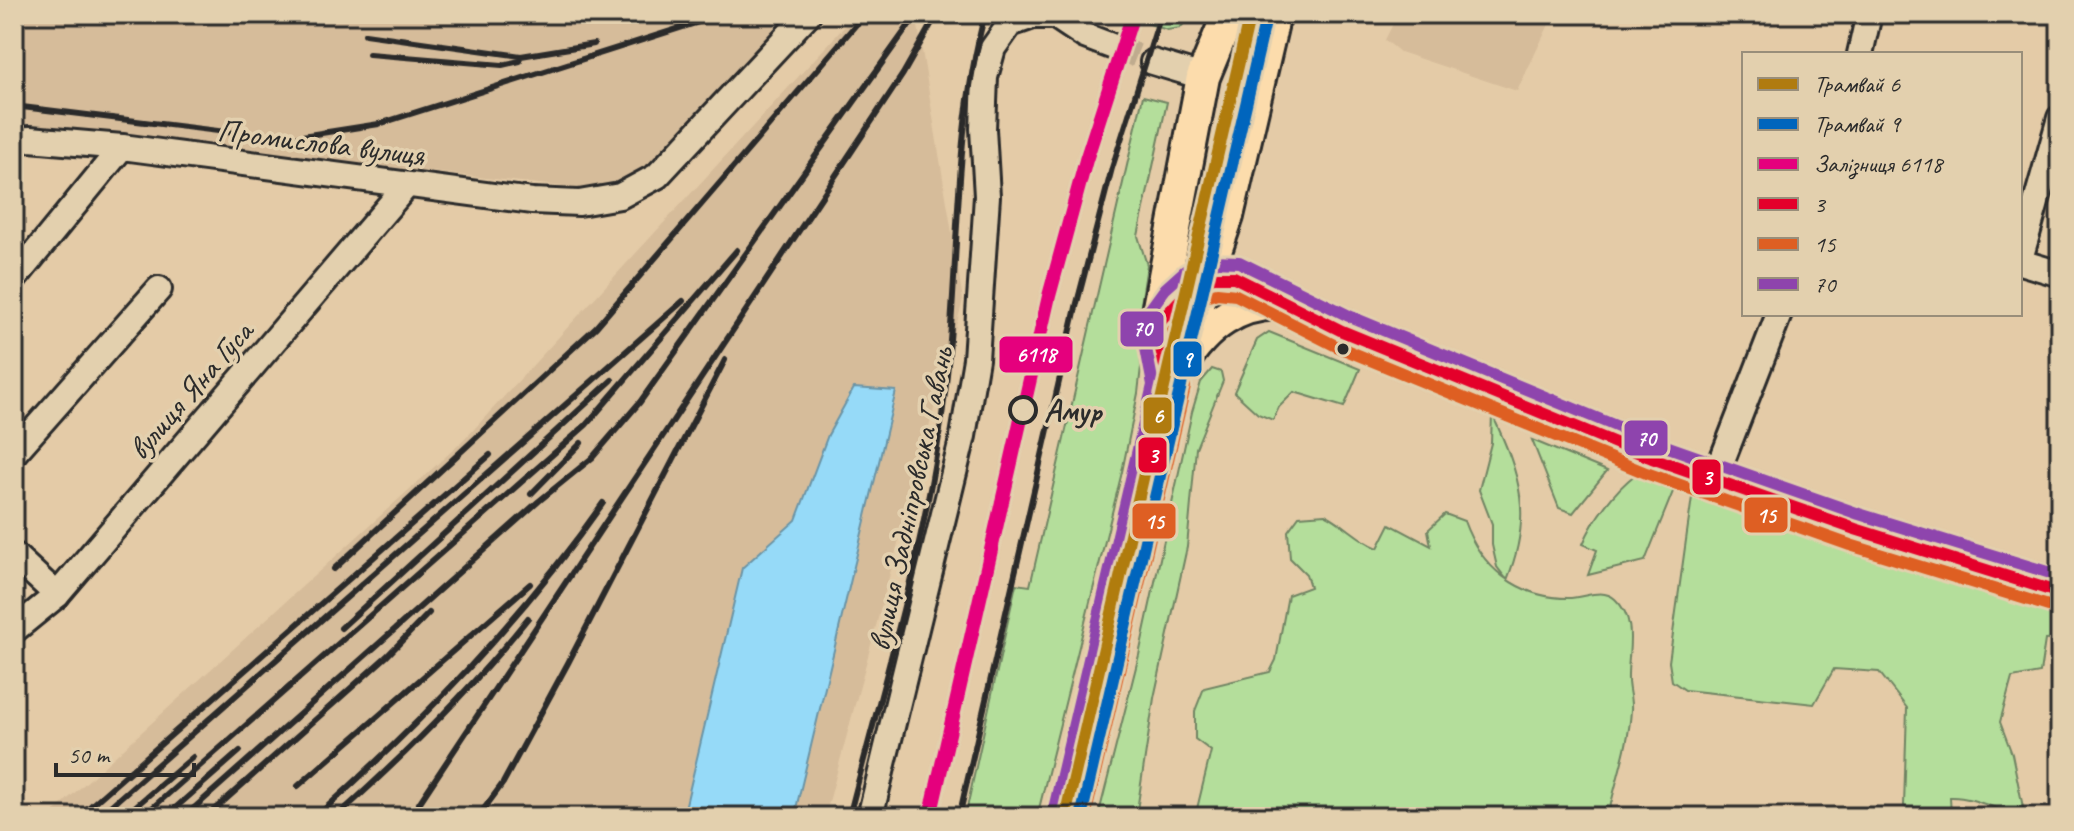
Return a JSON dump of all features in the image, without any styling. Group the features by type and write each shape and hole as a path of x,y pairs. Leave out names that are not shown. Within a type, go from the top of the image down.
{"main road":[{"path":"1169,385 1156,326 1203,77 1229,14"},
{"path":"1069,817 1169,385 1227,216 1274,14"},
{"path":"1176,216 1182,242 1203,280"},
{"path":"1227,216 1230,246 1266,296"},
{"path":"1156,326 1185,291 1203,280 1227,275 1266,296 1519,404 1714,481 1896,544 2060,593"},
{"path":"1169,385 1194,347 1222,319 1266,296"}],"street":[{"name":"Промислова вулиця","path":"14,140 122,147 407,185 579,203 620,196 657,176 808,14"},
{"path":"1860,52 1869,14"},
{"name":"вулиця Задніпровська Гавань","path":"870,817 963,436 976,359 986,210 985,77 993,48 1010,24 1033,16 1055,16 1085,36 1114,47"},
{"path":"1153,62 1203,77"},
{"path":"2022,254 2060,118"},
{"path":"14,279 122,147"},
{"name":"вулиця Яна Гуса","path":"14,630 57,595 407,185"},
{"path":"2022,262 2060,274"},
{"path":"14,453 159,289"},
{"path":"1714,481 1778,316"},
{"path":"14,555 57,595"}],"shaded area":[{"path":"14,14 786,14 775,26 779,41 618,193 14,125"},
{"path":"856,14 916,14 963,300 825,817 48,817 464,440"},
{"path":"1398,14 1554,14 1517,91 1400,52 1385,40"}],"green space":[{"path":"1121,14 1192,14 1180,28 1167,30"},
{"path":"1143,96 1167,102 1138,236 1147,265 1139,318 1141,367 1138,393 1122,472 1037,817 965,817 1016,584 1030,586"},
{"path":"1269,332 1360,369 1344,407 1294,392 1279,407 1273,420 1258,414 1234,392 1257,340"},
{"path":"1212,369 1221,372 1223,381 1196,448 1187,547 1154,698 1136,817 1098,817 1139,655 1192,412 1201,382"},
{"path":"1492,414 1510,457 1520,496 1520,536 1507,580 1497,567 1492,545 1492,524 1479,490 1491,443"},
{"path":"1532,440 1607,471 1573,513 1559,508"},
{"path":"1636,474 1674,489 1645,561 1588,575 1597,550 1583,544 1612,497"},
{"path":"1692,497 2060,614 2060,639 2045,640 2040,673 2012,678 2000,722 2012,754 2025,817 1959,797 1950,797 1951,817 1919,817 1904,806 1907,708 1879,672 1834,669 1814,704 1685,690 1672,681 1669,662"},
{"path":"1325,514 1378,548 1390,524 1431,546 1428,530 1445,514 1464,521 1490,565 1517,586 1550,597 1568,598 1599,593 1615,599 1627,617 1629,627 1631,706 1628,737 1608,817 1195,817 1211,751 1195,739 1195,711 1204,688 1270,672 1276,660 1288,595 1310,587 1306,574 1290,558 1288,531 1299,516"}],"water":[{"path":"854,388 896,391 794,817 683,817 742,568 796,520 828,435"}],"tunnel":[{"path":"1114,47 1153,62"}],"railway":[{"path":"14,106 283,139 379,124 724,14"},
{"path":"334,569 596,327 865,14"},
{"path":"184,817 539,501 592,458 640,402 917,14"},
{"path":"410,817 903,74 937,14"},
{"path":"849,817 917,553 937,447 950,346 967,107 985,14"},
{"path":"959,817 1077,303 1112,168 1161,14"},
{"path":"365,34 521,56 594,44"},
{"path":"369,54 502,65 520,61"},
{"path":"142,817 586,425 737,250"},
{"path":"98,817 683,301"},
{"path":"478,817 503,783 568,663 725,360"},
{"path":"341,628 612,380"},
{"path":"531,494 581,443"},
{"path":"78,817 490,455"},
{"path":"316,817 432,707 504,629 603,503"},
{"path":"298,786 530,584"},
{"path":"206,817 387,656 429,613"},
{"path":"336,817 436,722 528,618"},
{"path":"165,817 240,751"},
{"path":"123,817 193,757"}],"tram line":[{"name":"6","path":"1065,817 1250,14"},
{"name":"9","path":"1081,817 1266,18"}],"rail line":[{"name":"6118","path":"930,817 1049,296 1086,160 1133,14"}],"transit line":[{"name":"70","path":"1053,813 1153,385 1141,322 1165,289 1185,271 1212,261 1239,262 1349,316 1657,443 1859,514 2060,576"},
{"name":"3","path":"1069,817 1169,385 1156,326 1194,285 1214,277 1234,277 1342,331 1652,458 1855,529 2060,593"},
{"name":"15","path":"1085,817 1185,387 1173,330 1202,298 1217,293 1236,295 1336,346 1646,473 1850,545 2055,608"}],"place":[{"name":"Амур","path":"1023,410"}]}
